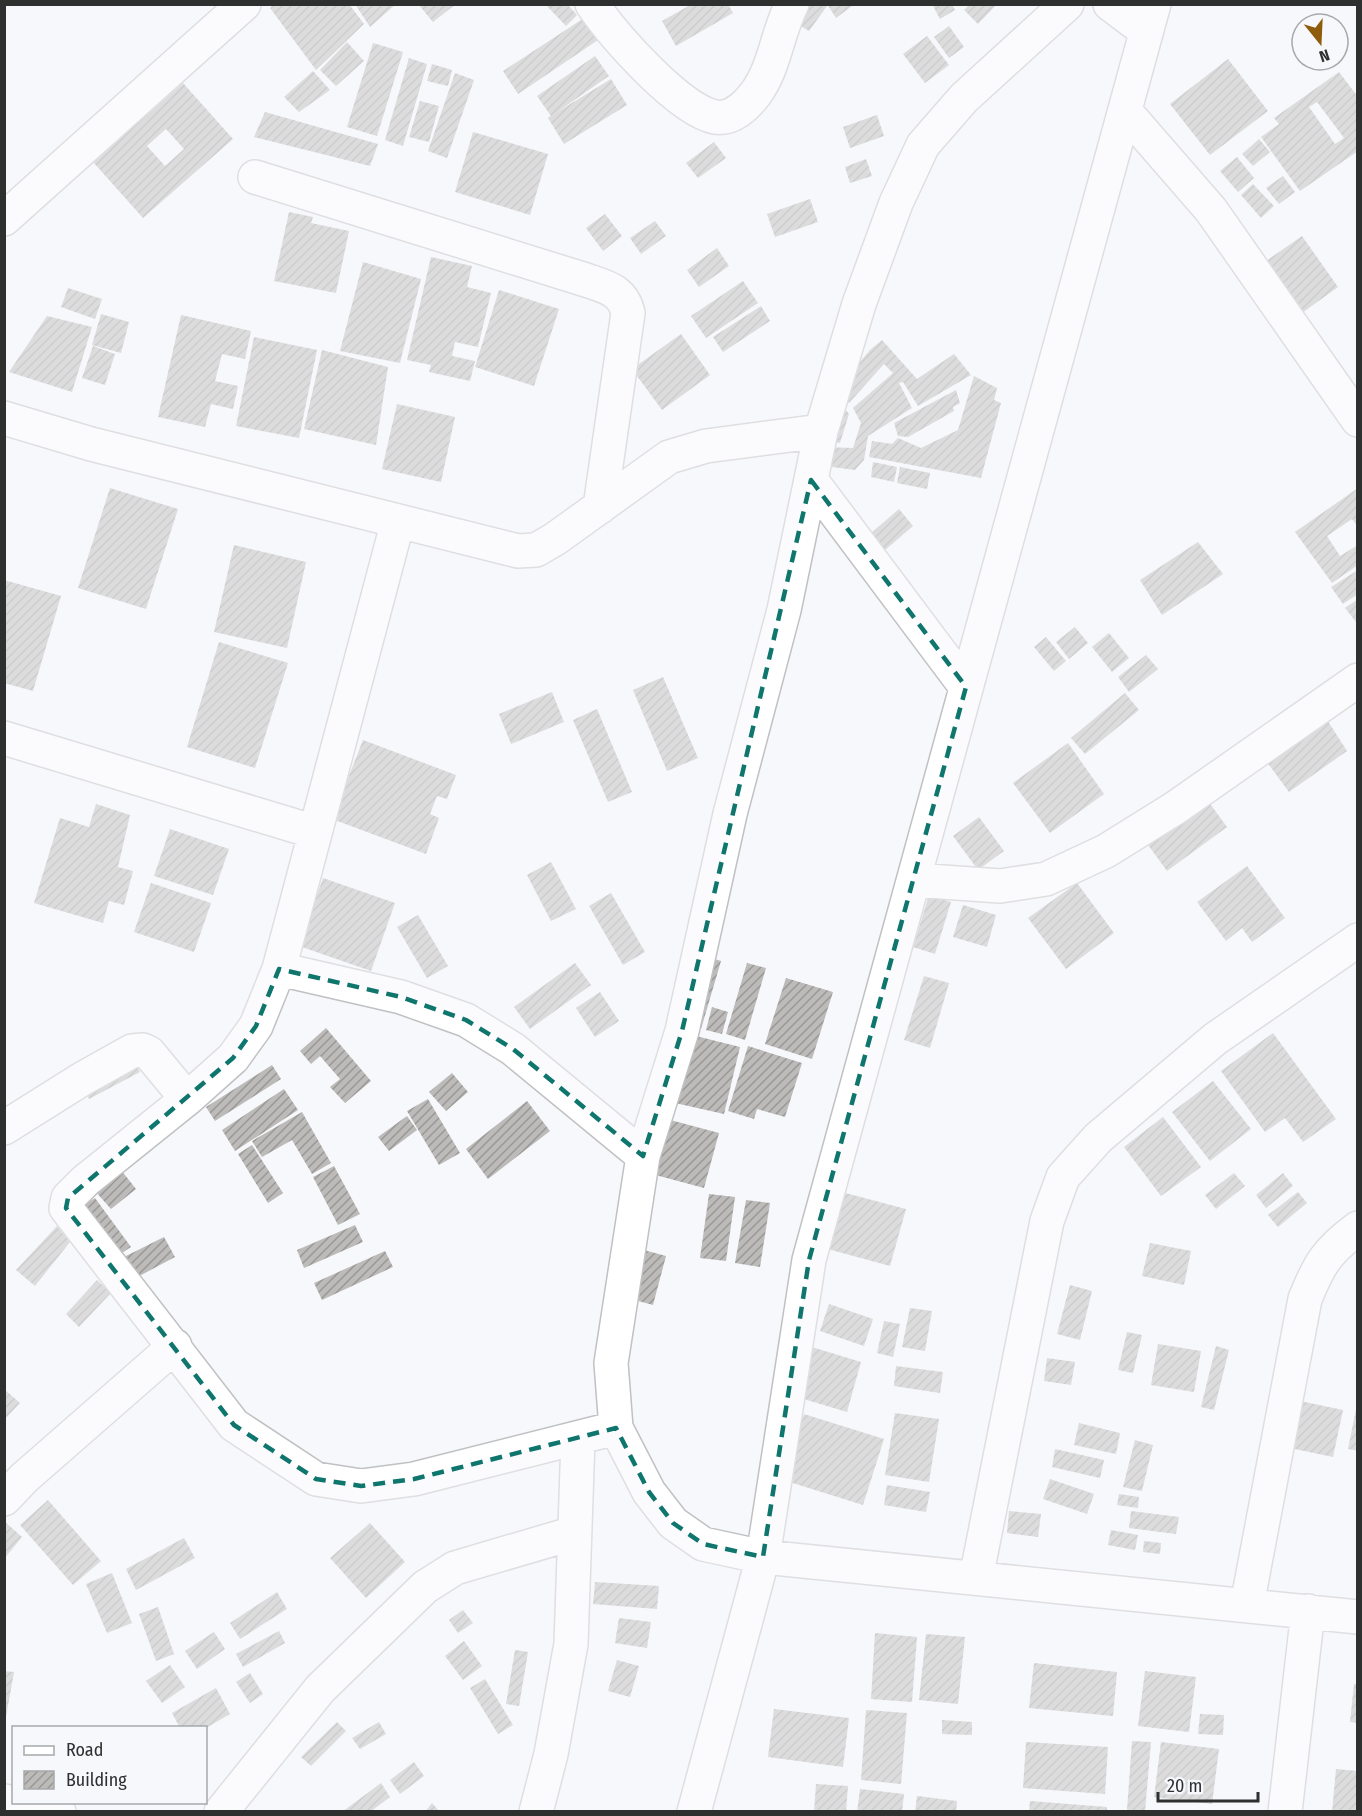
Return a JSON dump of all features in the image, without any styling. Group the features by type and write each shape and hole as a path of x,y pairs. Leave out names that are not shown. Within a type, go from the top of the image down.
{"street":[{"path":"4,219 244,4"},
{"path":"592,4 606,26 640,62 694,109 716,117 730,116 744,107 757,93 768,72 785,18 792,4"},
{"path":"1067,4 964,98 923,145 896,203 862,294 821,431 784,610 730,814 682,1031 643,1156 611,1364 616,1428 649,1492 673,1523 703,1544 763,1557 1358,1617"},
{"path":"694,1812 763,1557 809,1260 1150,18 1110,4"},
{"path":"1125,111 1211,210 1358,420"},
{"path":"255,177 586,280 617,292 625,301 628,313 600,507"},
{"path":"5,419 91,444 518,551 536,550 669,457 688,450 821,431"},
{"path":"811,480 966,687"},
{"path":"398,521 279,969 256,1026 233,1058 187,1099 85,1181 68,1198 66,1208 234,1425 316,1479 361,1486 414,1479 616,1428"},
{"path":"914,880 1000,886 1046,879 1106,851 1175,808 1358,680"},
{"path":"4,738 315,832"},
{"path":"976,1578 1047,1221 1063,1177 1098,1138 1215,1040 1358,940"},
{"path":"279,969 401,997 466,1020 513,1049 643,1156"},
{"path":"4,1128 132,1051 143,1050 149,1053 187,1099"},
{"path":"1246,1605 1305,1299 1319,1264 1340,1241 1358,1228"},
{"path":"4,1499 24,1478 175,1346"},
{"path":"536,1812 551,1754 570,1644 578,1439"},
{"path":"221,1812 320,1689 425,1587 455,1568 574,1533"},
{"path":"1285,1812 1308,1611"},
{"path":"19,1804 59,1812"}],"highlighted area":[{"path":"811,480 966,687 809,1260 763,1557 703,1544 673,1523 649,1492 616,1428 414,1479 361,1486 316,1479 234,1425 66,1208 68,1198 85,1181 233,1058 256,1026 279,969 401,997 466,1020 513,1049 643,1156 682,1031"}],"building":[{"path":"274,4 349,4 364,24 316,70 270,8"},
{"path":"355,4 396,4 370,27"},
{"path":"418,4 456,4 433,22"},
{"path":"545,4 567,4 577,15 566,26"},
{"path":"692,4 728,4 733,13 676,46 662,21"},
{"path":"803,4 827,6 809,31 794,22"},
{"path":"827,4 850,4 852,6 836,18"},
{"path":"932,4 952,4 955,10 940,19"},
{"path":"970,4 997,4 978,24 964,10"},
{"path":"584,18 598,40 518,94 503,71"},
{"path":"949,26 964,47 949,58 934,37"},
{"path":"927,36 949,65 925,83 903,54"},
{"path":"347,42 364,61 336,86 320,70"},
{"path":"373,43 403,52 377,136 347,127"},
{"path":"595,56 609,76 557,112 611,79 627,105 564,144 548,118 551,116 537,96"},
{"path":"409,58 427,64 403,146 385,140"},
{"path":"1228,59 1268,111 1210,155 1170,104"},
{"path":"432,64 452,70 448,86 427,81"},
{"path":"313,71 330,90 299,112 284,97"},
{"path":"1339,72 1358,97 1358,151 1300,191 1261,137 1279,124 1274,118","holes":["1317,102 1344,138 1335,144 1309,107"]},
{"path":"455,73 474,80 447,158 428,151"},
{"path":"183,83 233,139 143,218 93,162","holes":["166,129 184,149 165,166 147,146"]},
{"path":"420,101 439,106 429,142 409,137"},
{"path":"265,112 378,144 370,166 254,137"},
{"path":"877,115 884,136 850,148 843,127"},
{"path":"473,132 548,154 530,215 455,192"},
{"path":"1259,139 1270,152 1253,166 1242,154"},
{"path":"714,142 726,158 698,178 686,163"},
{"path":"1237,157 1254,178 1238,192 1220,171"},
{"path":"866,159 872,176 850,183 845,167"},
{"path":"1283,176 1295,192 1279,204 1266,188"},
{"path":"1253,184 1274,206 1261,218 1241,195"},
{"path":"810,199 818,222 775,237 767,214"},
{"path":"289,212 313,217 311,223 349,231 336,293 274,281"},
{"path":"605,214 622,236 603,251 586,228"},
{"path":"655,221 666,236 641,254 630,238"},
{"path":"1302,236 1338,287 1302,313 1266,261"},
{"path":"717,248 729,266 699,287 687,270"},
{"path":"431,257 472,266 467,287 491,293 478,347 455,342 452,356 475,361 470,381 429,372 431,365 407,360"},
{"path":"363,262 421,279 400,363 340,351"},
{"path":"743,281 758,303 706,338 691,316"},
{"path":"68,288 102,299 95,319 61,307"},
{"path":"499,290 559,309 534,386 475,367"},
{"path":"761,306 770,321 723,352 713,337"},
{"path":"101,314 129,322 121,353 92,345"},
{"path":"181,315 251,331 245,359 222,354 215,381 238,386 233,409 211,404 205,427 158,417"},
{"path":"47,316 92,327 72,392 9,372"},
{"path":"681,334 710,375 662,410 632,369"},
{"path":"254,337 317,350 299,438 236,426"},
{"path":"882,340 917,379 954,354 971,375 918,406 903,382 899,383 912,408 868,436 864,460 855,470 817,465 824,447 853,448 861,423 853,408 893,373 884,364 849,403 836,390 870,350"},
{"path":"93,346 115,354 105,385 82,378"},
{"path":"322,350 388,367 376,445 304,429"},
{"path":"974,376 997,388 994,400 1001,403 981,478 869,457 872,441 892,444 898,438 921,448 958,430"},
{"path":"956,390 960,403 953,407 954,411 908,437 898,436 894,423"},
{"path":"837,398 849,414 840,443 820,440"},
{"path":"397,404 455,417 441,482 382,469"},
{"path":"873,462 897,467 894,482 871,477"},
{"path":"900,467 930,473 927,489 897,483"},
{"path":"110,488 178,509 146,609 78,588"},
{"path":"1358,488 1358,527 1352,519 1327,536 1340,556 1358,545 1358,565 1332,583 1295,532"},
{"path":"899,509 913,526 877,557 863,540"},
{"path":"1198,542 1223,574 1162,615 1140,580"},
{"path":"234,545 306,562 287,648 214,632"},
{"path":"1358,570 1358,594 1343,604 1331,587"},
{"path":"4,580 61,596 33,691 4,683"},
{"path":"1358,599 1358,621 1356,622 1345,608"},
{"path":"1075,627 1088,643 1069,659 1056,642"},
{"path":"1109,633 1129,658 1112,672 1092,647"},
{"path":"1046,637 1066,661 1054,671 1034,647"},
{"path":"219,642 288,663 255,768 187,747"},
{"path":"1146,655 1158,669 1129,692 1118,677"},
{"path":"663,677 698,758 667,771 633,690"},
{"path":"552,692 564,722 511,744 499,714"},
{"path":"1125,693 1139,710 1085,754 1071,738"},
{"path":"597,709 632,792 608,802 573,720"},
{"path":"1322,712 1347,751 1289,792 1261,754"},
{"path":"363,740 456,775 447,799 437,796 430,814 439,818 426,854 332,819"},
{"path":"1068,743 1104,794 1050,833 1013,783"},
{"path":"1208,801 1227,827 1167,871 1148,845"},
{"path":"96,804 130,815 118,867 133,871 124,905 109,901 103,923 34,903 60,818 89,827"},
{"path":"979,817 1004,851 978,870 953,836"},
{"path":"170,829 229,849 213,895 154,876"},
{"path":"551,862 576,909 551,921 527,875"},
{"path":"1247,866 1285,918 1252,942 1242,928 1226,941 1197,902"},
{"path":"323,878 395,903 371,971 299,946"},
{"path":"151,883 211,903 194,952 134,932"},
{"path":"1077,883 1114,933 1066,969 1028,918"},
{"path":"611,893 645,952 623,965 589,906"},
{"path":"929,895 951,902 935,954 913,947"},
{"path":"963,905 996,915 987,947 953,937"},
{"path":"418,915 448,966 427,978 397,927"},
{"path":"708,957 721,961 701,1029 687,1025"},
{"path":"575,963 591,985 530,1029 514,1007"},
{"path":"747,963 766,968 745,1040 726,1034"},
{"path":"924,976 949,983 930,1048 904,1040"},
{"path":"786,978 833,992 812,1059 765,1044"},
{"path":"600,992 619,1021 595,1037 576,1008"},
{"path":"712,1007 728,1012 722,1034 706,1030"},
{"path":"326,1028 371,1081 345,1103 330,1087 340,1079 320,1056 311,1064 300,1051"},
{"path":"1273,1033 1336,1119 1303,1142 1285,1118 1265,1132 1221,1071"},
{"path":"692,1035 740,1047 724,1114 675,1103"},
{"path":"748,1046 802,1063 785,1117 757,1109 754,1119 728,1111"},
{"path":"130,1055 140,1072 89,1099 80,1082"},
{"path":"272,1065 281,1079 215,1121 206,1107"},
{"path":"452,1073 468,1092 446,1111 429,1092"},
{"path":"1213,1081 1251,1129 1210,1161 1172,1112"},
{"path":"284,1089 298,1110 235,1151 222,1130"},
{"path":"428,1099 460,1153 439,1165 407,1111"},
{"path":"527,1101 550,1131 488,1179 466,1149"},
{"path":"302,1112 331,1163 312,1174 292,1140 262,1157 252,1141"},
{"path":"407,1116 417,1130 389,1151 378,1137"},
{"path":"1163,1117 1201,1167 1161,1196 1124,1147"},
{"path":"663,1118 719,1133 704,1188 648,1173"},
{"path":"252,1145 283,1193 268,1203 238,1154"},
{"path":"334,1166 360,1214 338,1225 313,1177"},
{"path":"121,1170 136,1189 111,1209 95,1191"},
{"path":"1234,1173 1245,1186 1216,1209 1205,1195"},
{"path":"1283,1173 1293,1186 1266,1208 1256,1195"},
{"path":"838,1191 906,1209 890,1266 824,1248"},
{"path":"1298,1192 1307,1203 1278,1227 1268,1215"},
{"path":"709,1194 735,1197 726,1261 700,1258"},
{"path":"95,1198 131,1247 114,1258 77,1209"},
{"path":"746,1200 770,1203 760,1267 735,1263"},
{"path":"355,1225 363,1242 304,1268 297,1250"},
{"path":"57,1226 70,1242 35,1286 16,1270"},
{"path":"164,1237 175,1257 130,1281 118,1260"},
{"path":"1150,1243 1191,1251 1184,1285 1142,1276"},
{"path":"644,1250 666,1256 653,1305 631,1299"},
{"path":"385,1251 393,1267 322,1300 314,1283"},
{"path":"97,1280 111,1293 79,1327 66,1314"},
{"path":"1070,1285 1092,1291 1080,1340 1057,1334"},
{"path":"829,1304 873,1319 864,1346 820,1331"},
{"path":"910,1308 932,1311 925,1351 902,1347"},
{"path":"884,1321 900,1324 893,1357 877,1353"},
{"path":"1127,1332 1142,1335 1133,1373 1118,1370"},
{"path":"1158,1344 1201,1351 1194,1392 1151,1385"},
{"path":"1216,1346 1229,1350 1214,1410 1201,1407"},
{"path":"812,1347 861,1362 847,1412 797,1397"},
{"path":"1047,1358 1075,1362 1071,1385 1044,1381"},
{"path":"896,1366 943,1372 940,1393 894,1386"},
{"path":"4,1389 20,1403 4,1420"},
{"path":"1300,1401 1343,1410 1333,1457 1290,1448"},
{"path":"1356,1409 1358,1409 1358,1451 1348,1449"},
{"path":"895,1413 939,1419 929,1482 885,1475"},
{"path":"804,1414 884,1439 863,1505 783,1480"},
{"path":"1079,1423 1120,1433 1116,1454 1074,1445"},
{"path":"1135,1440 1153,1445 1142,1491 1123,1487"},
{"path":"1055,1449 1104,1460 1100,1478 1052,1467"},
{"path":"1050,1479 1094,1494 1087,1514 1043,1499"},
{"path":"887,1485 930,1492 926,1512 884,1505"},
{"path":"1119,1494 1139,1497 1138,1508 1117,1505"},
{"path":"48,1500 101,1561 73,1585 20,1525"},
{"path":"1009,1511 1041,1514 1038,1537 1007,1533"},
{"path":"1131,1511 1179,1517 1176,1534 1129,1528"},
{"path":"4,1521 22,1537 4,1559"},
{"path":"370,1523 405,1562 366,1598 330,1558"},
{"path":"1111,1530 1138,1535 1135,1550 1108,1545"},
{"path":"184,1538 195,1558 136,1590 126,1569"},
{"path":"1144,1541 1161,1543 1160,1554 1143,1552"},
{"path":"112,1573 132,1623 107,1633 86,1584"},
{"path":"595,1582 659,1586 657,1609 593,1604"},
{"path":"277,1592 287,1609 240,1639 230,1623"},
{"path":"158,1607 174,1654 156,1661 139,1614"},
{"path":"463,1610 473,1623 458,1633 449,1620"},
{"path":"619,1618 651,1622 647,1648 615,1643"},
{"path":"279,1631 285,1643 243,1667 236,1654"},
{"path":"214,1632 225,1649 197,1669 185,1651"},
{"path":"875,1633 917,1637 912,1702 871,1699"},
{"path":"926,1634 965,1637 958,1704 919,1700"},
{"path":"464,1641 482,1666 463,1680 445,1656"},
{"path":"515,1650 528,1652 519,1706 506,1704"},
{"path":"617,1660 639,1666 630,1697 608,1691"},
{"path":"1034,1663 1117,1672 1113,1716 1029,1708"},
{"path":"170,1665 185,1687 162,1703 146,1681"},
{"path":"4,1671 14,1672 6,1717 4,1716"},
{"path":"1145,1671 1196,1677 1189,1732 1138,1726"},
{"path":"250,1673 263,1694 250,1703 236,1682"},
{"path":"485,1679 513,1725 498,1734 470,1688"},
{"path":"1354,1684 1358,1684 1358,1723 1350,1722"},
{"path":"216,1688 230,1714 207,1727 179,1726 172,1713"},
{"path":"774,1709 849,1718 843,1767 768,1757"},
{"path":"866,1710 907,1713 901,1784 861,1780"},
{"path":"1200,1714 1224,1715 1223,1735 1198,1734"},
{"path":"942,1720 972,1722 972,1735 942,1734"},
{"path":"337,1722 346,1731 311,1766 301,1757"},
{"path":"379,1722 386,1734 360,1749 352,1738"},
{"path":"1132,1741 1151,1742 1145,1812 1127,1810"},
{"path":"1026,1742 1108,1747 1105,1794 1023,1788"},
{"path":"1161,1742 1219,1749 1212,1804 1154,1797"},
{"path":"414,1762 424,1776 400,1794 390,1780"},
{"path":"1336,1769 1358,1771 1358,1812 1332,1812"},
{"path":"381,1783 390,1797 370,1812 342,1812"},
{"path":"816,1784 848,1786 846,1812 814,1812"},
{"path":"860,1789 904,1794 902,1812 857,1812"},
{"path":"917,1796 957,1801 956,1812 915,1812"},
{"path":"1030,1801 1107,1807 1107,1812 1029,1812"},
{"path":"432,1803 440,1812 425,1812"}]}
